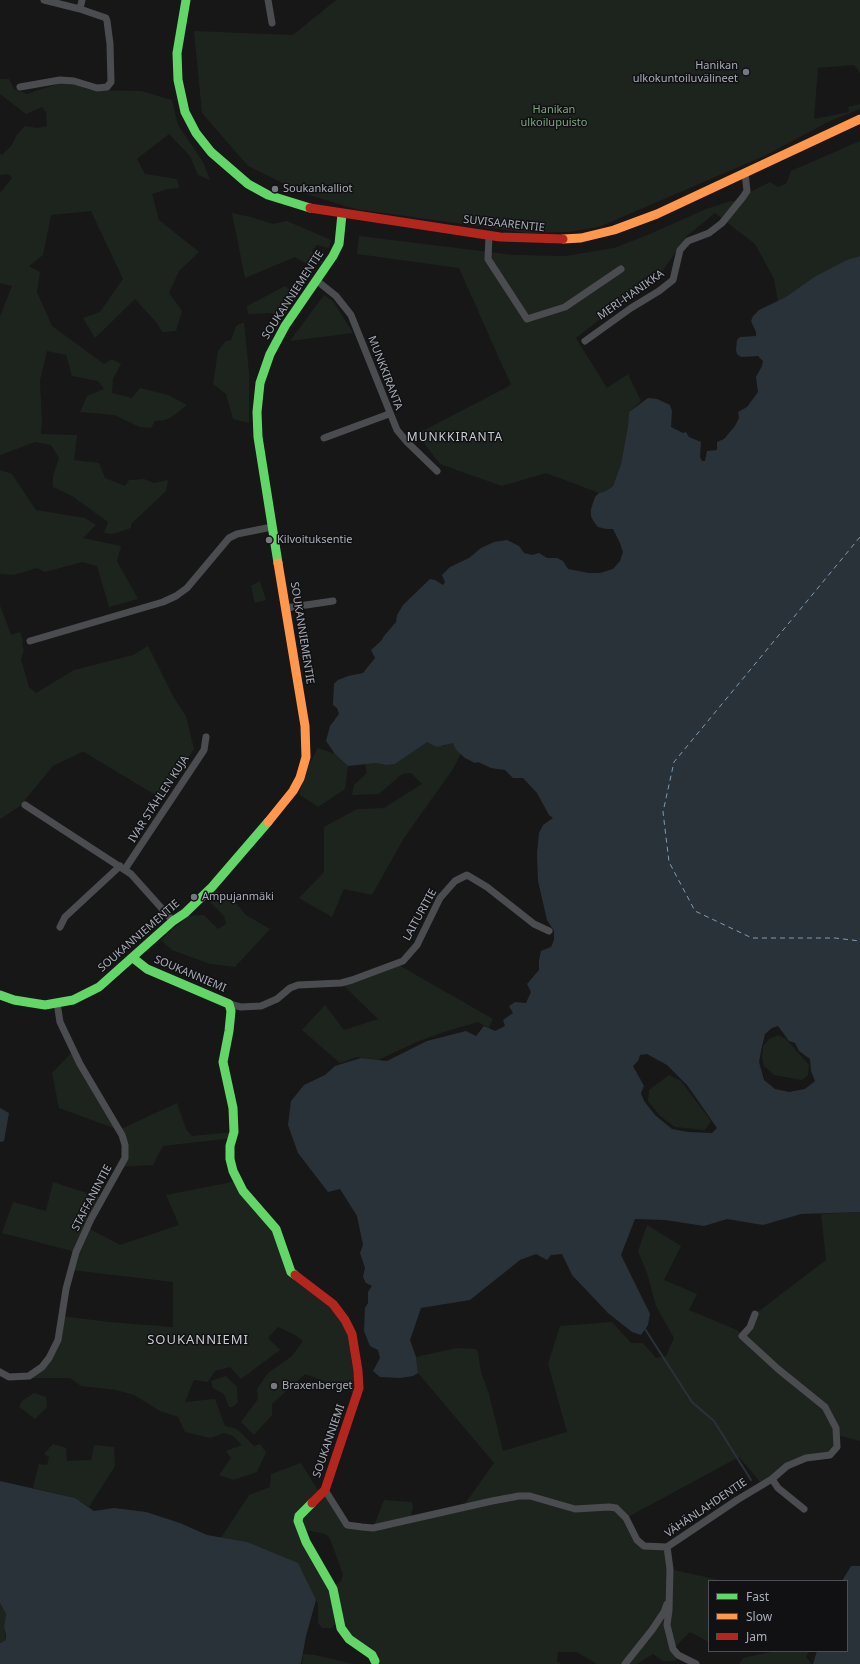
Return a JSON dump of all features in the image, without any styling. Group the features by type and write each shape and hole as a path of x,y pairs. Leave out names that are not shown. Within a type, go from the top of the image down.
{"street":[{"path":"20,87 60,80 74,81 97,88 107,87 111,82 110,44 108,21 106,18 80,9 44,0"},
{"path":"80,9 82,0"},
{"name":"SUVISAARENTIE","path":"186,0 177,53 179,90 185,112 202,143 248,184 268,195 309,208 342,214 489,236 527,240 555,240 594,236 635,223 860,119"},
{"path":"268,0 272,23"},
{"name":"MERI-HANIKKA","path":"585,341 673,280 680,250 688,241 709,233 722,223 743,197 747,191 745,173"},
{"name":"SOUKANNIEMENTIE","path":"0,995 30,1003 45,1005 57,1003 73,1000 90,992 113,976 173,920 185,912 212,887 290,796 300,778 306,757 305,726 272,527 257,420 260,383 266,365 285,326 333,256 339,244 342,214"},
{"path":"489,236 488,259 527,319 565,307 621,269"},
{"name":"MUNKKIRANTA","path":"316,280 336,296 351,315 389,414 397,430 436,471"},
{"path":"324,438 389,414"},
{"path":"30,641 163,602 176,596 187,588 228,538 237,534 272,527"},
{"path":"286,608 333,601"},
{"name":"IVAR STÅHLEN KUJA","path":"60,928 65,917 122,868 204,750 206,737"},
{"path":"26,805 136,878 173,920"},
{"name":"LAITURITIE","path":"229,1004 241,1007 261,1006 277,999 290,988 298,985 341,983 403,960 417,946 440,898 455,881 467,875 487,887 534,924 549,931"},
{"name":"SOUKANNIEMI","path":"133,958 146,969 229,1004 231,1011 230,1031 226,1041 223,1062 233,1108 234,1132 230,1146 230,1159 233,1171 243,1191 276,1229 291,1272 333,1304 346,1320 352,1334 359,1388 325,1490"},
{"name":"STAFFANINTIE","path":"0,1372 9,1377 29,1376 42,1367 49,1358 58,1340 66,1289 76,1252 91,1219 125,1158 125,1145 122,1135 80,1064 60,1022 57,1003"},
{"name":"VÄHÄNLAHDENTIE","path":"325,1490 347,1525 374,1528 492,1501 519,1496 530,1496 575,1509 609,1506 616,1508 626,1518 637,1540 644,1546 667,1547 737,1500 772,1479 787,1466 806,1458 830,1455 837,1447 836,1428 824,1406 783,1373 740,1333 750,1326 755,1314"},
{"path":"772,1479 778,1488 804,1509"},
{"path":"325,1490 299,1516 299,1525 306,1542 333,1589 341,1628 349,1639 372,1654 375,1661"},
{"path":"667,1547 670,1569 667,1625 673,1649 678,1655 696,1664"},
{"path":"625,1664 664,1612 668,1600"}],"green space":[{"name":"Hanikan ulkoilupuisto","path":"336,0 860,0 860,73 854,65 818,68 814,119 849,112 848,107 860,104 860,109 830,121 764,156 599,227 568,232 527,233 355,209 303,193 248,166 202,113 194,31 293,35"},
{"path":"0,79 9,79 14,89 27,94 60,83 75,84 90,90 141,91 172,100 178,125 203,162 210,180 198,175 190,156 169,134 137,159 145,174 177,179 179,188 167,189 152,194 159,220 199,252 179,271 169,293 182,311 176,331 162,332 157,323 135,299 95,338 83,318 100,312 123,279 91,211 51,215 43,255 29,266 40,272 37,292 52,326 104,364 112,359 121,364 113,379 112,393 132,398 140,388 168,395 187,405 170,418 155,421 151,428 140,427 114,415 80,412 87,396 104,389 98,381 72,376 66,355 47,351 40,380 42,423 41,434 77,435 74,460 99,463 105,478 125,486 129,480 144,479 154,483 168,480 166,491 131,524 131,528 113,534 104,533 108,522 72,496 53,487 53,476 59,458 51,445 35,442 0,455 0,316 12,286 0,283 0,191 1,192 12,178 8,174 0,175 0,154 2,155 12,145 16,136 25,126 37,128 47,126 46,112 42,107 26,114 0,94"},
{"path":"860,141 860,299 778,301 774,279 755,244 715,213 687,236 663,270 576,338 607,388 628,374 641,401 629,412 621,464 613,486 606,491 599,493 546,473 502,486 440,464 417,434 511,385 459,268 357,254 359,236 514,255 566,256 614,248 706,209 731,201 745,200 750,192 770,182 778,187 786,184 791,171"},
{"path":"232,213 273,224 287,221 331,240 329,248 317,245 312,251 323,263 307,264 295,257 245,278"},
{"path":"285,286 298,296 283,317 272,313 248,314 247,306"},
{"path":"324,295 333,301 353,333 290,341"},
{"path":"244,322 249,373 249,423 233,419 226,394 213,384 218,351 226,341 231,340 236,326"},
{"path":"0,470 12,474 36,510 85,518 96,525 83,538 121,546 117,561 138,599 109,607 97,566 82,562 45,572 37,568 14,575 0,574"},
{"path":"260,581 266,600 255,603 251,586"},
{"path":"0,605 11,635 20,632 24,650 21,659 29,687 36,693 74,670 133,655 148,646 174,698 186,716 194,749 162,799 82,752 53,766 20,806 0,819"},
{"path":"427,741 444,746 449,743 454,743 456,750 461,753 453,769 404,838 372,895 344,889 332,917 299,898 324,872 324,827 357,809 384,808 422,784 411,773 402,774 379,794 352,795 354,785 367,773 365,764 395,764"},
{"path":"318,748 335,754 348,766 345,789 318,807 299,794 310,763"},
{"path":"216,891 227,893 246,915 270,929 235,967 210,964 172,950 161,940 188,916 204,915 218,929 226,924 224,916 207,899"},
{"path":"397,964 493,1019 489,1028 478,1022 419,1041 378,1060 357,1057 340,1063 302,1030 325,1005 344,1030 378,1019 341,983"},
{"path":"778,1035 786,1039 809,1065 808,1075 802,1080 774,1075 764,1066 762,1058 763,1046 769,1039"},
{"path":"74,1050 119,1130 59,1108 52,1073"},
{"path":"669,1075 681,1081 711,1121 705,1130 675,1127 660,1116 648,1101 649,1090"},
{"path":"177,1103 186,1129 192,1136 234,1132 233,1138 163,1146 153,1165 120,1167 125,1158 119,1130"},
{"path":"237,1181 269,1220 291,1272 345,1320 357,1394 305,1374 272,1404 272,1415 254,1435 241,1422 258,1399 257,1389 268,1373 292,1356 303,1341 295,1335 278,1327 268,1338 280,1350 241,1379 230,1367 215,1371 208,1382 194,1380 185,1402 215,1399 225,1426 237,1429 254,1446 260,1444 266,1452 257,1472 233,1480 219,1475 231,1458 226,1451 242,1445 233,1436 224,1433 210,1438 185,1432 178,1417 160,1411 134,1395 116,1390 81,1386 70,1378 23,1378 35,1372 58,1340 61,1316 109,1322 173,1327 173,1282 71,1270 76,1252 2,1233 13,1202 46,1211 53,1182 102,1198 88,1228 120,1245 179,1225 166,1195"},
{"path":"860,1212 860,1441 837,1435 837,1447 830,1455 806,1458 762,1484 739,1457 626,1518 644,1546 667,1547 670,1569 719,1580 708,1580 708,1641 690,1632 673,1649 676,1661 663,1661 653,1654 637,1664 597,1664 577,1652 558,1652 557,1661 561,1664 375,1664 349,1639 338,1619 332,1628 322,1628 318,1623 318,1604 316,1600 247,1542 221,1538 249,1495 270,1487 271,1474 301,1463 321,1495 325,1490 347,1525 373,1528 384,1500 412,1502 413,1507 410,1519 462,1508 494,1463 418,1373 416,1357 457,1348 476,1349 503,1451 567,1432 548,1364 560,1326 612,1322 631,1343 643,1343 656,1358 666,1356 674,1338 656,1306 647,1273 638,1251 647,1225 681,1246 664,1280 697,1294 689,1310 737,1330 742,1335 755,1314 826,1260 821,1214","holes":["305,1530 327,1535 330,1539 343,1574 341,1581 334,1585"]},
{"path":"226,1376 237,1387 238,1402 233,1407 229,1407 224,1394 213,1388 211,1381"},
{"path":"34,1393 46,1397 47,1407 35,1419 19,1407 22,1401"},
{"path":"53,1444 66,1448 67,1461 91,1460 94,1445 114,1447 115,1466 89,1507 75,1498 33,1488 39,1464 47,1465 49,1457 44,1454"},
{"path":"0,1603 6,1614 4,1627 6,1640 3,1642 0,1642"},
{"path":"770,1652 808,1652 806,1657 812,1664 739,1664 743,1658"},
{"path":"303,1654 315,1655 353,1664 302,1664"}],"shaded area":[{"path":"860,256 860,1212 801,1214 763,1225 727,1219 704,1226 665,1220 635,1219 621,1255 650,1314 648,1325 641,1335 632,1332 608,1313 572,1275 562,1254 551,1255 547,1260 536,1254 520,1260 470,1300 421,1308 410,1340 416,1357 418,1373 413,1376 400,1378 380,1377 373,1371 380,1358 378,1350 370,1346 364,1331 365,1308 368,1303 368,1292 372,1286 366,1283 363,1277 365,1268 360,1253 363,1245 357,1216 340,1189 328,1192 298,1153 288,1125 291,1101 304,1085 325,1075 335,1066 361,1058 387,1061 427,1041 466,1031 476,1036 484,1026 495,1031 505,1026 503,1020 513,1013 509,1006 515,1002 526,1003 531,992 527,984 539,970 541,951 551,947 554,940 554,931 547,920 538,881 537,853 539,833 543,825 553,818 549,815 537,793 523,778 513,778 505,770 491,768 465,758 456,750 453,743 437,747 427,742 395,764 386,765 376,763 348,766 335,754 326,741 330,726 339,714 337,708 333,705 334,684 338,680 348,676 363,673 375,658 371,650 381,641 396,622 397,615 403,605 430,579 443,585 445,582 442,575 450,567 469,558 481,548 494,542 507,540 519,546 524,553 532,555 539,553 547,558 557,558 563,561 568,569 589,573 600,573 613,569 620,561 623,552 620,543 613,529 598,527 591,516 591,509 595,497 599,493 606,491 613,486 621,464 629,412 648,398 657,399 670,405 672,411 671,427 683,433 686,432 689,437 701,442 700,457 702,461 705,461 707,451 717,450 717,442 724,439 735,426 739,418 738,412 747,407 758,392 756,377 763,361 758,356 741,357 737,354 736,350 737,340 740,337 756,336 756,332 751,321 753,316 759,310 786,297 816,276 847,260","holes":["778,1026 789,1041 795,1043 799,1051 810,1059 811,1071 815,1081 805,1089 789,1092 775,1089 764,1080 759,1062 765,1034 772,1028","647,1054 667,1065 687,1085 717,1128 712,1133 688,1132 672,1129 655,1115 644,1101 641,1093 644,1086 633,1066 638,1061 640,1055"]},
{"path":"0,1108 9,1113 4,1141 0,1142"},
{"path":"0,1481 75,1498 94,1511 114,1508 146,1512 180,1523 207,1535 247,1542 298,1563 316,1600 306,1636 301,1663 0,1664 0,1643 6,1640 4,1627 6,1614 0,1603"},
{"path":"851,1566 860,1566 860,1664 813,1664 817,1652 848,1652 848,1580 843,1580"}],"waterway":[{"path":"645,1329 692,1402 714,1421 751,1480"}],"ferry route":[{"path":"860,537 674,762 663,812 669,862 695,911 752,938 835,938 860,941"}],"traffic: fast":[{"path":"186,0 177,53 178,80 185,112 196,133 211,152 248,184 268,195 310,208"},
{"path":"278,563 258,437 257,412 260,383 270,354 285,326 333,256 339,244 342,214"},
{"path":"0,995 14,1000 45,1005 73,1000 99,987 173,921 185,913 212,887 268,822"},
{"path":"133,958 147,969 229,1004 231,1011 229,1031 223,1062 233,1108 234,1132 230,1146 230,1159 233,1171 243,1191 276,1229 291,1272 295,1275"},
{"path":"312,1503 299,1516 298,1521 306,1542 333,1589 341,1628 349,1639 372,1655 375,1661"}],"traffic: slow":[{"path":"563,239 581,238 614,230 657,214 860,119"},
{"path":"268,822 293,791 300,778 306,757 305,726 278,563"}],"traffic: jam":[{"path":"310,208 500,237 563,239"},
{"path":"295,1275 333,1304 345,1320 352,1334 358,1371 359,1388 325,1490 312,1503"}],"place":[{"name":"Hanikan ulkokuntoiluvälineet","path":"746,72"},
{"name":"Soukankalliot","path":"275,189"},
{"name":"Kilvoituksentie","path":"269,540"},
{"name":"Ampujanmäki","path":"194,897"},
{"name":"Braxenberget","path":"274,1386"}],"district":[{"name":"MUNKKIRANTA","path":"455,438"},
{"name":"SOUKANNIEMI","path":"198,1340"}]}
